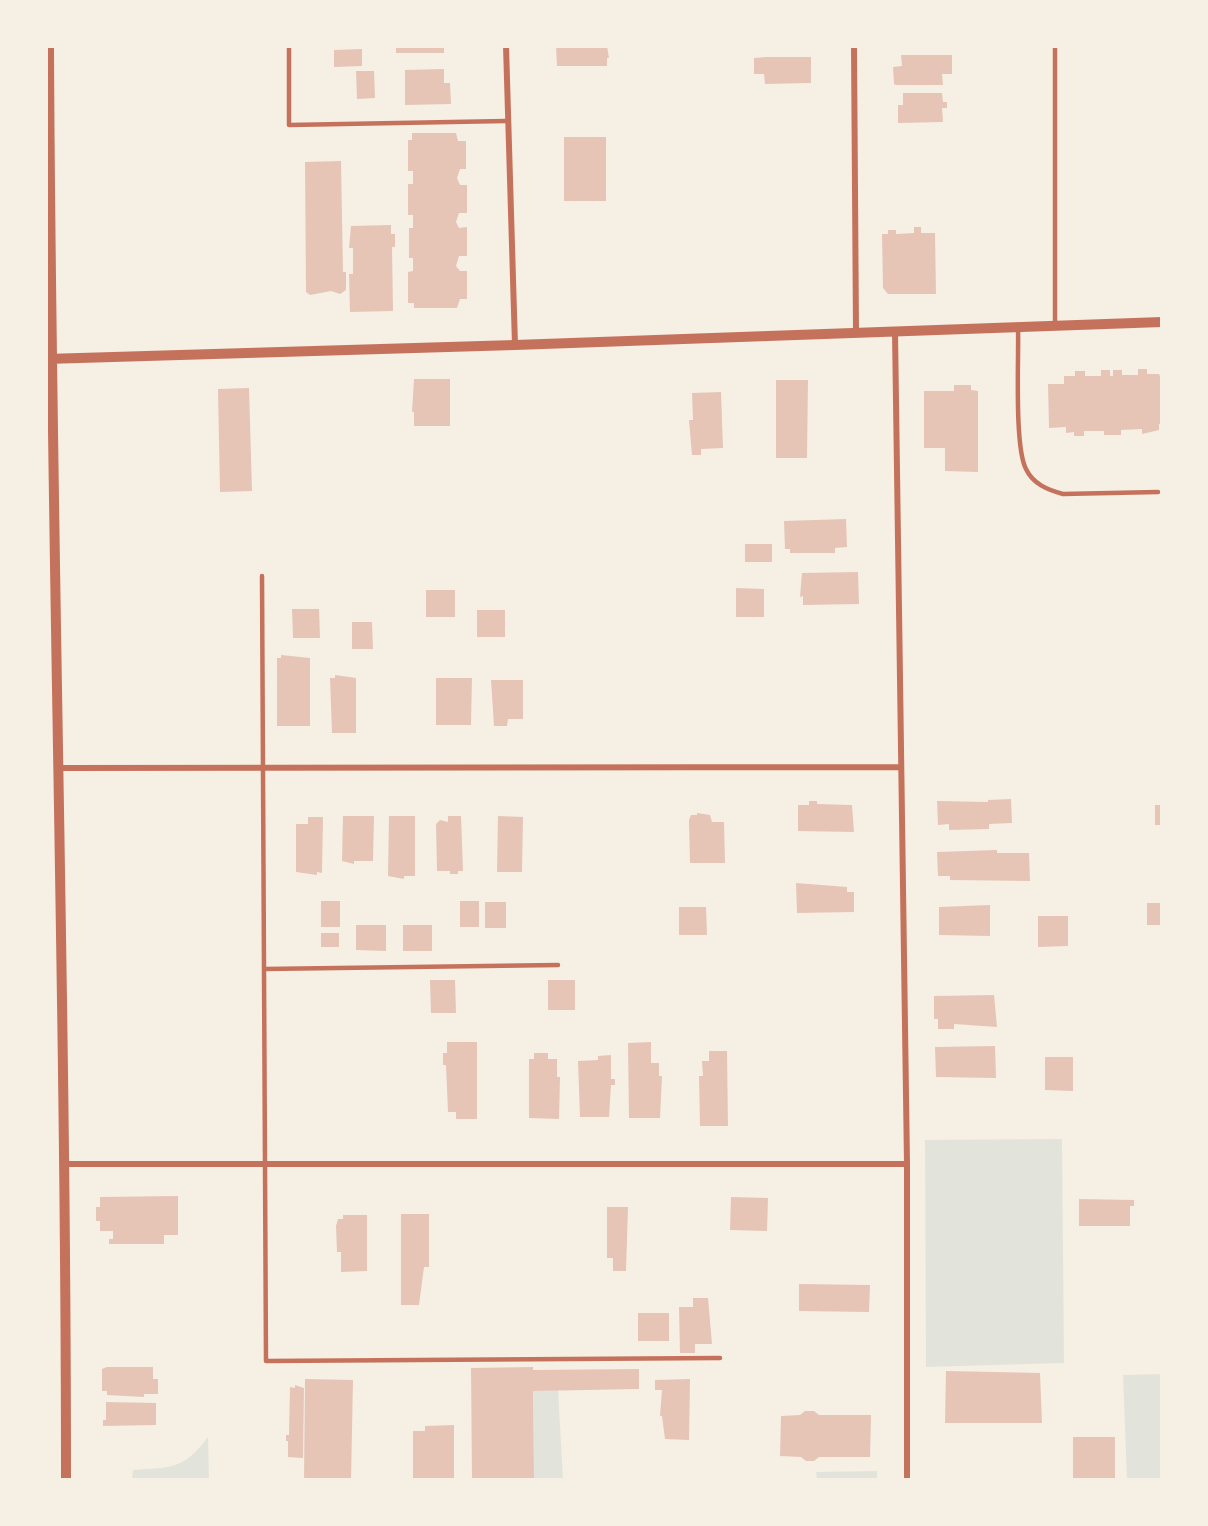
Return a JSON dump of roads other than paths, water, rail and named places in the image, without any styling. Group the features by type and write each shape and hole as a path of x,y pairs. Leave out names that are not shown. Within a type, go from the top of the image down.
{"street":[{"path":"48,46 49,359 60,768 66,1164 66,1479"},
{"path":"506,46 506,121 516,345"},
{"path":"854,46 856,333"},
{"path":"49,359 1161,322"},
{"path":"895,332 907,1164 907,1479"},
{"path":"60,768 901,767"},
{"path":"66,1164 907,1164"}],"lane":[{"path":"289,46 289,126 506,121"},
{"path":"1055,46 1055,326"},
{"path":"1018,327 1020,447 1026,471 1048,490 1063,494 1158,492"},
{"path":"262,576 267,1361 720,1358"},
{"path":"264,969 558,965"}]}
